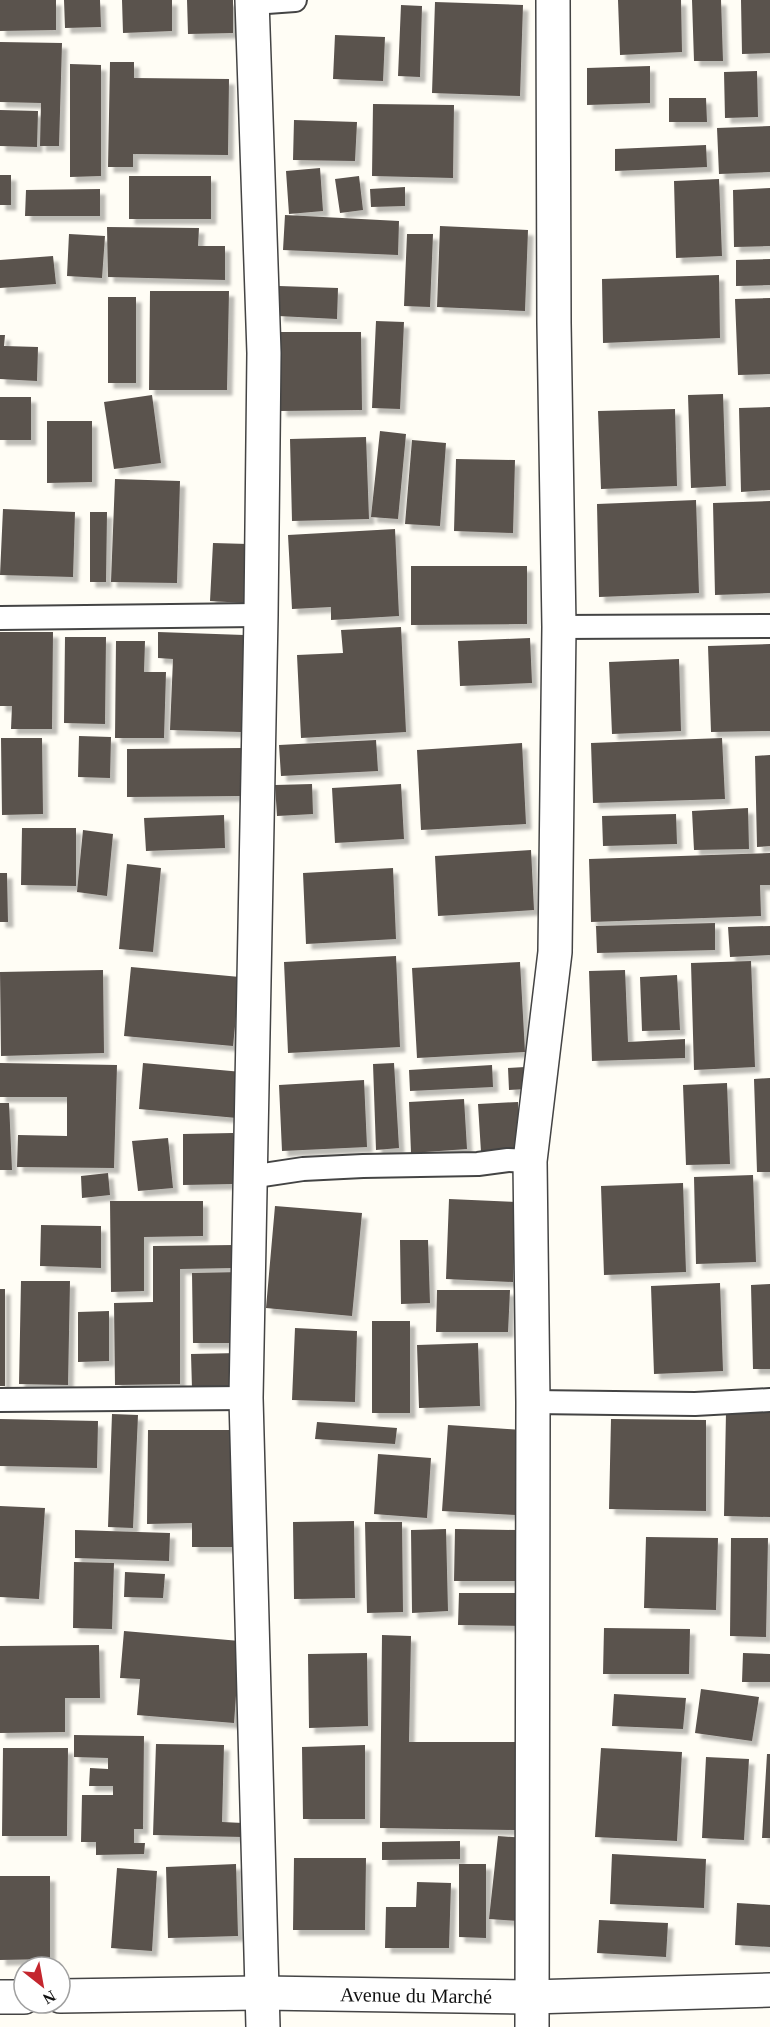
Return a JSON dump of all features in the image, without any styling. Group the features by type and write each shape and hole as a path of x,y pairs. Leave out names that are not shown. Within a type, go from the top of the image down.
{"street":[{"path":"531,2012 533,1402 530,1161 555,952 559,627 554,323 553,0"},
{"path":"252,1 264,353 246,1398 263,2027"},
{"name":"Avenue du Marché","path":"72,1996 263,1993 531,2012 770,1990"}],"lane":[{"path":"252,1 295,0"},
{"path":"0,618 261,615"},
{"path":"559,627 770,626"},
{"path":"250,1177 323,1168 530,1161"},
{"path":"0,1400 246,1398"},
{"path":"533,1402 695,1404 770,1400"}],"building":[{"path":"0,0 56,0 56,30 0,31"},
{"path":"64,0 100,0 101,27 65,28"},
{"path":"122,0 172,0 172,31 123,33"},
{"path":"187,0 233,0 233,33 188,34"},
{"path":"618,0 681,0 682,52 620,55"},
{"path":"692,0 721,0 723,61 694,61"},
{"path":"741,0 770,0 770,53 742,54"},
{"path":"435,2 523,5 520,96 432,93"},
{"path":"401,5 422,6 420,77 398,76"},
{"path":"335,35 385,37 383,81 333,79"},
{"path":"0,42 62,43 59,146 40,146 41,103 0,102"},
{"path":"110,62 134,62 134,78 229,79 228,155 133,154 133,167 108,167"},
{"path":"70,64 101,65 101,176 70,177"},
{"path":"650,66 650,103 587,105 587,68"},
{"path":"757,71 758,117 725,118 724,72"},
{"path":"669,98 706,98 707,122 669,122"},
{"path":"373,104 454,105 453,178 372,176"},
{"path":"0,110 38,111 37,147 0,146"},
{"path":"294,120 357,122 355,161 293,160"},
{"path":"770,126 770,172 719,174 717,128"},
{"path":"706,145 707,167 615,171 615,149"},
{"path":"320,168 323,211 289,214 286,171"},
{"path":"0,175 11,175 11,205 0,205"},
{"path":"129,176 211,176 211,219 129,219"},
{"path":"359,176 363,210 340,213 335,179"},
{"path":"719,179 722,256 676,258 674,181"},
{"path":"405,187 405,206 371,207 370,189"},
{"path":"770,188 770,246 734,247 733,190"},
{"path":"100,189 100,216 25,216 26,190"},
{"path":"285,215 399,221 398,255 283,250"},
{"path":"440,226 528,230 525,311 437,307"},
{"path":"107,227 199,228 198,246 225,246 225,280 108,277"},
{"path":"69,234 105,236 102,278 67,276"},
{"path":"407,234 433,234 430,307 404,306"},
{"path":"53,256 56,284 0,288 0,260"},
{"path":"770,259 770,285 736,286 736,260"},
{"path":"719,275 720,338 603,343 602,279"},
{"path":"279,286 338,288 337,319 278,316"},
{"path":"150,291 229,291 227,390 149,390"},
{"path":"108,297 136,297 136,383 108,383"},
{"path":"770,298 770,374 738,375 735,299"},
{"path":"376,321 404,322 400,409 372,408"},
{"path":"281,332 361,332 362,410 281,411"},
{"path":"0,335 5,335 4,346 38,347 37,381 0,379"},
{"path":"723,394 726,486 691,488 688,395"},
{"path":"152,395 161,463 114,469 104,402"},
{"path":"0,397 31,397 31,440 0,440"},
{"path":"770,407 770,490 741,492 739,408"},
{"path":"675,409 677,486 601,489 598,411"},
{"path":"47,421 92,421 92,482 47,483"},
{"path":"380,431 406,434 398,519 371,517"},
{"path":"366,437 369,519 292,521 290,439"},
{"path":"412,440 446,443 440,526 405,524"},
{"path":"456,459 515,460 513,533 454,531"},
{"path":"115,479 180,481 177,583 111,582"},
{"path":"696,500 699,593 599,597 597,504"},
{"path":"770,501 770,593 715,595 713,503"},
{"path":"3,509 75,512 73,577 0,575"},
{"path":"90,512 107,512 106,582 90,582"},
{"path":"395,529 399,616 331,620 331,607 292,609 288,535"},
{"path":"213,543 248,544 245,603 210,601"},
{"path":"411,566 527,566 527,624 411,625"},
{"path":"401,627 406,732 301,738 297,655 343,653 341,630"},
{"path":"0,632 53,632 52,729 11,729 12,706 0,706"},
{"path":"158,632 244,635 241,732 170,730 173,659 158,658"},
{"path":"65,637 106,637 105,724 64,723"},
{"path":"530,638 532,683 460,686 458,641"},
{"path":"116,641 145,641 144,672 166,672 164,738 115,738"},
{"path":"770,644 770,731 711,732 708,646"},
{"path":"679,659 681,731 612,734 609,662"},
{"path":"79,736 111,737 110,778 78,777"},
{"path":"1,738 42,738 43,814 2,815"},
{"path":"722,738 725,799 593,803 591,743"},
{"path":"376,740 378,771 281,776 279,745"},
{"path":"522,743 526,824 421,830 417,750"},
{"path":"243,748 243,796 127,797 127,749"},
{"path":"770,755 770,846 757,847 755,756"},
{"path":"312,784 313,814 277,816 275,785"},
{"path":"401,784 404,839 335,843 332,788"},
{"path":"748,808 749,849 694,850 692,811"},
{"path":"676,814 677,844 603,846 602,816"},
{"path":"224,815 225,848 146,851 144,818"},
{"path":"22,828 76,828 76,886 21,885"},
{"path":"83,830 113,834 107,896 77,892"},
{"path":"531,850 534,910 438,916 435,856"},
{"path":"770,853 770,885 760,885 761,916 591,922 589,859"},
{"path":"127,864 161,868 153,952 119,949"},
{"path":"393,868 396,939 306,944 303,873"},
{"path":"0,873 7,873 8,922 0,922"},
{"path":"715,923 715,950 597,953 596,926"},
{"path":"770,926 770,955 730,957 728,927"},
{"path":"396,956 400,1047 288,1053 284,962"},
{"path":"751,961 755,1067 694,1070 691,963"},
{"path":"520,962 525,1052 417,1058 412,968"},
{"path":"131,967 240,977 233,1046 124,1036"},
{"path":"103,970 104,1053 1,1056 0,972"},
{"path":"625,970 628,1042 685,1039 685,1058 592,1061 589,971"},
{"path":"677,975 680,1030 642,1031 640,977"},
{"path":"0,1063 117,1065 114,1168 17,1167 18,1135 67,1136 67,1097 0,1097"},
{"path":"143,1063 242,1072 237,1118 139,1109"},
{"path":"394,1063 399,1148 376,1150 373,1064"},
{"path":"492,1065 493,1087 410,1091 409,1070"},
{"path":"525,1067 526,1089 509,1090 508,1068"},
{"path":"770,1078 770,1172 757,1172 754,1079"},
{"path":"364,1080 367,1147 282,1151 279,1085"},
{"path":"727,1083 730,1164 686,1165 683,1085"},
{"path":"464,1099 467,1149 411,1153 409,1102"},
{"path":"518,1102 520,1150 481,1152 478,1104"},
{"path":"0,1103 9,1103 12,1170 0,1170"},
{"path":"233,1133 234,1184 183,1185 183,1134"},
{"path":"168,1138 173,1188 138,1191 132,1141"},
{"path":"108,1173 110,1195 82,1198 81,1176"},
{"path":"753,1175 756,1262 696,1264 694,1177"},
{"path":"683,1183 686,1272 604,1275 601,1186"},
{"path":"449,1199 516,1202 513,1282 446,1279"},
{"path":"110,1201 203,1201 203,1236 144,1237 144,1291 111,1292"},
{"path":"275,1206 362,1213 352,1316 266,1308"},
{"path":"41,1225 101,1226 101,1268 40,1266"},
{"path":"400,1240 428,1240 430,1303 401,1304"},
{"path":"235,1245 235,1268 180,1269 180,1384 115,1385 114,1303 153,1302 153,1246"},
{"path":"241,1272 241,1343 193,1343 192,1273"},
{"path":"21,1281 70,1281 68,1385 19,1384"},
{"path":"720,1283 723,1371 654,1374 651,1286"},
{"path":"770,1284 770,1369 753,1369 751,1285"},
{"path":"0,1289 5,1289 5,1386 0,1386"},
{"path":"437,1290 510,1290 508,1332 436,1332"},
{"path":"109,1311 109,1361 78,1362 78,1312"},
{"path":"372,1321 410,1321 410,1413 372,1413"},
{"path":"295,1328 357,1331 355,1402 292,1400"},
{"path":"478,1343 480,1406 419,1408 417,1345"},
{"path":"239,1353 239,1388 192,1389 191,1354"},
{"path":"726,1412 770,1413 770,1517 724,1516"},
{"path":"112,1414 138,1415 133,1528 108,1527"},
{"path":"0,1419 98,1421 97,1468 0,1466"},
{"path":"611,1419 706,1420 706,1511 609,1509"},
{"path":"317,1422 397,1428 395,1444 315,1439"},
{"path":"448,1425 523,1430 516,1515 442,1511"},
{"path":"148,1430 232,1430 232,1547 192,1547 192,1523 147,1524"},
{"path":"378,1454 431,1458 427,1518 374,1514"},
{"path":"0,1506 45,1508 39,1599 0,1597"},
{"path":"354,1521 355,1598 294,1599 293,1522"},
{"path":"365,1522 402,1522 403,1612 367,1613"},
{"path":"446,1529 448,1611 412,1613 411,1530"},
{"path":"455,1529 518,1530 518,1581 454,1581"},
{"path":"75,1530 170,1533 169,1561 75,1558"},
{"path":"646,1537 718,1538 716,1610 644,1608"},
{"path":"731,1538 768,1538 766,1637 730,1636"},
{"path":"74,1562 114,1563 112,1629 73,1628"},
{"path":"125,1572 165,1574 163,1598 124,1597"},
{"path":"459,1593 525,1593 525,1626 458,1625"},
{"path":"604,1628 690,1629 689,1674 603,1674"},
{"path":"124,1631 240,1641 234,1723 137,1715 140,1679 120,1678"},
{"path":"382,1635 411,1636 409,1742 517,1742 516,1830 380,1828"},
{"path":"99,1645 100,1698 65,1698 65,1732 0,1733 0,1646"},
{"path":"367,1653 368,1726 309,1728 308,1654"},
{"path":"743,1653 770,1654 770,1682 742,1682"},
{"path":"701,1689 759,1697 752,1741 695,1733"},
{"path":"614,1694 686,1698 683,1729 612,1726"},
{"path":"74,1735 144,1736 143,1829 134,1829 134,1843 145,1843 144,1854 96,1855 96,1842 81,1842 82,1795 113,1795 113,1786 89,1786 90,1768 108,1769 108,1758 74,1757"},
{"path":"156,1744 224,1745 222,1822 243,1823 243,1837 153,1835"},
{"path":"365,1745 365,1819 303,1819 302,1747"},
{"path":"3,1748 68,1748 67,1836 2,1836"},
{"path":"601,1748 682,1752 677,1841 595,1837"},
{"path":"767,1754 770,1754 770,1838 762,1838"},
{"path":"706,1757 749,1759 744,1840 702,1838"},
{"path":"498,1836 527,1838 519,1921 489,1919"},
{"path":"460,1841 460,1859 382,1860 382,1842"},
{"path":"612,1854 706,1859 704,1908 610,1904"},
{"path":"294,1858 366,1858 365,1930 293,1930"},
{"path":"236,1864 238,1936 168,1938 166,1867"},
{"path":"459,1864 486,1864 486,1938 459,1937"},
{"path":"117,1868 157,1871 152,1951 111,1948"},
{"path":"0,1876 50,1876 50,1955 12,1955 12,1960 0,1960"},
{"path":"417,1882 451,1883 449,1948 385,1948 386,1907 416,1907"},
{"path":"737,1903 770,1905 770,1947 735,1945"},
{"path":"599,1920 668,1923 666,1957 597,1953"}]}
